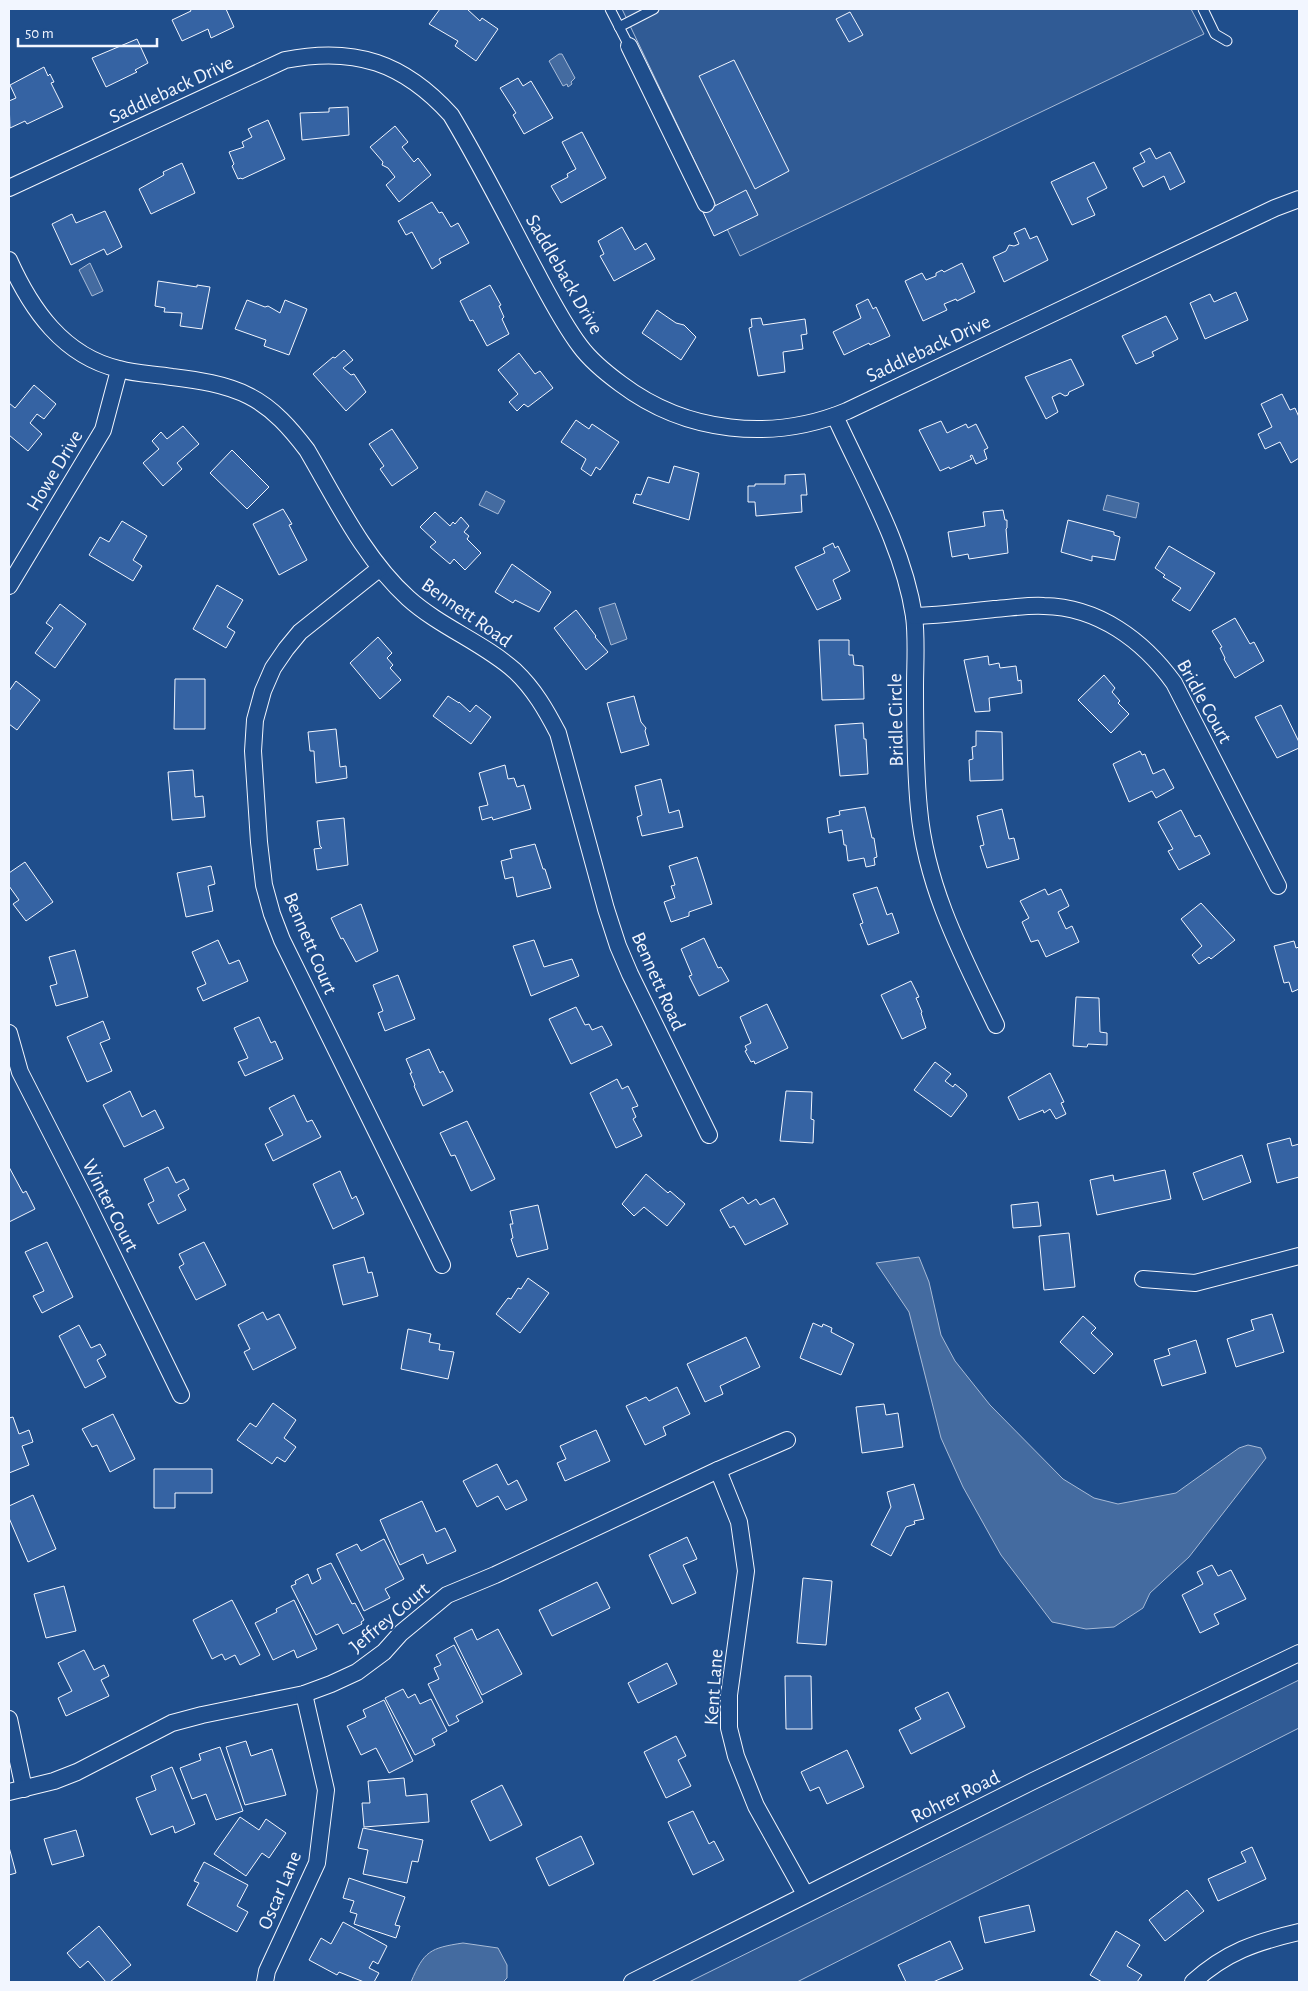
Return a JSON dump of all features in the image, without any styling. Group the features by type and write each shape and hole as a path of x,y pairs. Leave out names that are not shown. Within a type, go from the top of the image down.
{"street":[{"path":"629,46 706,204"},
{"name":"Saddleback Drive","path":"9,188 286,60 308,56 331,55 351,56 373,61 414,81 434,97 451,115 555,305 580,346 606,374 631,392 660,409 689,420 718,427 770,429 804,424 835,416 1266,212 1299,200"},
{"name":"Bennett Road","path":"9,260 34,309 46,325 85,356 119,370 184,378 225,387 249,396 272,411 293,432 307,450 380,569 425,613 514,670 533,690 547,711 560,742 618,946 709,1135"},
{"name":"Howe Drive","path":"9,586 102,430 119,370"},
{"name":"Bridle Circle","path":"835,416 898,555 914,616 915,716 919,808 924,843 932,879 943,911 996,1025"},
{"name":"Bennett Court","path":"380,569 300,632 273,668 263,691 255,720 253,751 259,842 264,885 282,940 442,1265"},
{"name":"Bridle Court","path":"914,616 1044,606 1093,616 1115,626 1137,642 1160,663 1174,683 1278,886"},
{"name":"Winter Court","path":"9,1033 20,1072 88,1204 181,1394"},
{"path":"1143,1279 1195,1283 1299,1256"},
{"name":"Jeffrey Court","path":"16,1790 77,1772 172,1723 304,1694 357,1672 384,1652 401,1633 447,1595 787,1440"},
{"name":"Kent Lane","path":"718,1470 739,1522 746,1571 729,1695 729,1728 736,1756 756,1806 805,1894"},
{"name":"Rohrer Road","path":"632,1982 1033,1781 1299,1653"},
{"name":"Oscar Lane","path":"265,1982 266,1971 317,1863 326,1790 304,1694"},
{"path":"9,1719 16,1790"},
{"path":"1193,1982 1210,1967 1240,1950 1264,1941 1299,1932"}],"lane":[{"path":"610,9 629,46"},
{"path":"619,27 654,9"},
{"path":"1203,9 1215,34 1227,41"}],"shaded area":[{"path":"622,9 1191,9 1204,34 740,256"},
{"path":"562,54 575,78 568,87 567,84 563,86 549,61"},
{"path":"90,263 103,291 92,296 79,270"},
{"path":"486,491 505,501 498,514 479,505"},
{"path":"1107,495 1139,503 1136,518 1103,510"},
{"path":"615,603 627,639 611,645 599,608"},
{"path":"919,1257 929,1282 941,1335 955,1361 990,1405 1063,1479 1094,1498 1118,1504 1176,1493 1239,1448 1248,1445 1261,1448 1266,1458 1189,1557 1150,1593 1143,1608 1114,1627 1086,1629 1052,1622 1001,1555 963,1487 941,1438 909,1312 876,1263"},
{"path":"1299,1680 1299,1728 797,1982 689,1982"},
{"path":"463,1943 498,1948 507,1965 507,1978 503,1982 411,1982 424,1957 429,1953 435,1949"}],"building":[{"path":"190,9 226,9 234,27 211,38 208,29 182,41 172,20 191,11"},
{"path":"440,9 467,9 480,21 482,18 498,29 476,61 455,46 458,41 429,24"},
{"path":"850,12 863,35 849,42 836,19"},
{"path":"137,39 148,63 135,70 137,72 106,87 92,58"},
{"path":"734,60 789,171 755,189 699,76"},
{"path":"44,67 48,76 50,74 54,82 51,83 63,107 27,124 25,121 10,128 9,101 16,98 10,85"},
{"path":"518,78 523,86 531,81 553,118 524,134 513,115 516,113 500,88"},
{"path":"348,107 349,135 302,140 300,113 329,112 329,108"},
{"path":"268,120 285,159 242,179 238,179 232,166 234,164 229,152 244,147 242,142 252,137 248,129"},
{"path":"395,126 408,142 402,147 414,162 418,158 431,175 399,202 386,185 395,177 388,168 382,165 383,162 370,147"},
{"path":"582,132 606,178 561,203 551,186 568,177 567,174 576,169 562,142"},
{"path":"1150,148 1156,159 1170,152 1185,182 1170,190 1164,176 1143,187 1133,168 1145,162 1140,153"},
{"path":"1094,162 1107,188 1087,198 1095,215 1072,225 1051,182"},
{"path":"182,163 195,193 151,214 139,189 164,175 163,172"},
{"path":"746,190 758,215 714,236 703,212"},
{"path":"432,202 439,213 442,212 451,227 458,223 469,243 439,259 441,263 432,269 412,232 406,235 398,221"},
{"path":"105,211 122,247 107,255 104,249 71,265 52,224 72,214 76,223"},
{"path":"622,227 635,250 646,243 655,259 614,281 600,256 604,254 598,241"},
{"path":"1025,228 1030,239 1037,236 1048,260 1004,282 993,257 1006,251 1009,245 1019,244 1014,233"},
{"path":"962,263 975,292 957,301 956,299 944,304 947,310 923,321 905,281 922,273 926,280 936,276 936,273 942,270 944,272"},
{"path":"158,281 210,287 202,329 180,326 182,313 164,312 165,308 155,306"},
{"path":"490,285 501,305 499,306 504,317 502,319 509,334 487,346 473,320 470,321 460,301"},
{"path":"1236,292 1248,320 1205,339 1190,303 1210,294 1214,302"},
{"path":"868,299 873,309 876,307 890,336 870,345 869,343 844,355 833,332 861,318 856,305"},
{"path":"247,300 265,307 268,306 280,313 285,300 307,309 289,355 264,346 266,340 235,329"},
{"path":"657,310 676,323 684,325 696,337 681,360 642,333"},
{"path":"1166,316 1178,339 1152,352 1154,356 1136,364 1122,336"},
{"path":"761,318 763,325 805,319 807,334 801,335 803,349 783,352 785,372 758,376 749,328 752,327 751,319"},
{"path":"344,350 353,360 343,368 351,375 354,374 366,392 346,411 313,374"},
{"path":"519,353 535,374 540,371 553,388 528,407 524,404 517,411 509,402 518,394 498,370"},
{"path":"1071,359 1084,385 1069,392 1068,395 1065,396 1060,393 1052,397 1058,412 1046,419 1025,377"},
{"path":"34,385 56,404 44,419 37,414 30,423 42,434 28,451 9,435 9,403 15,408"},
{"path":"1282,394 1290,410 1295,408 1299,417 1299,458 1291,463 1280,442 1265,449 1258,434 1272,427 1261,404"},
{"path":"576,420 589,429 592,424 619,442 600,470 596,467 591,476 581,469 586,459 561,442"},
{"path":"941,421 947,433 966,424 968,428 976,424 988,448 984,450 987,459 976,464 972,455 970,456 972,459 950,469 949,467 940,471 919,430"},
{"path":"183,426 199,444 177,463 182,469 163,486 143,463 159,449 152,441 161,432 167,439"},
{"path":"392,429 418,468 392,486 380,469 384,466 369,444"},
{"path":"232,450 269,487 247,509 210,473"},
{"path":"674,466 699,473 689,520 633,503 636,494 641,495 648,477 669,483"},
{"path":"805,474 807,495 801,495 802,512 756,516 755,502 748,502 748,486 755,486 755,484 785,484 785,475"},
{"path":"283,509 292,524 289,525 307,560 279,575 253,524"},
{"path":"1003,510 1005,520 1007,520 1008,553 969,559 968,554 952,557 948,532 985,526 983,512"},
{"path":"435,512 450,526 453,522 455,524 461,517 469,526 464,532 469,536 467,539 481,553 465,570 454,559 450,564 430,547 436,542 420,527"},
{"path":"1068,520 1114,532 1114,535 1120,537 1115,560 1092,556 1092,561 1061,552"},
{"path":"122,521 147,536 133,560 142,566 133,581 89,555 100,537 109,542"},
{"path":"833,543 835,548 838,546 850,571 833,580 841,599 817,610 795,567 825,553 823,548"},
{"path":"1169,546 1215,573 1190,611 1172,600 1181,588 1163,577 1165,575 1155,568"},
{"path":"512,564 551,592 539,612 515,600 513,603 495,592"},
{"path":"217,585 243,600 227,627 235,632 226,648 193,629"},
{"path":"60,604 86,624 55,668 35,653 53,628 46,623"},
{"path":"576,610 608,652 586,670 554,628"},
{"path":"1235,618 1250,644 1254,642 1264,661 1235,678 1224,659 1220,648 1222,647 1212,631"},
{"path":"378,637 392,653 387,658 393,665 390,668 401,680 380,699 350,663"},
{"path":"819,640 849,640 849,655 853,655 854,665 863,666 864,699 822,700"},
{"path":"988,656 989,665 999,663 1000,668 1016,666 1018,681 1021,680 1022,693 989,698 990,711 975,712 964,660"},
{"path":"1104,675 1115,688 1112,692 1120,701 1118,703 1129,714 1111,733 1078,700"},
{"path":"175,679 205,679 205,729 174,729"},
{"path":"16,681 40,700 17,730 9,724 9,691"},
{"path":"448,696 459,702 470,712 476,705 491,717 471,744 433,716"},
{"path":"634,696 641,722 646,728 645,731 649,745 621,753 607,703"},
{"path":"1281,705 1299,742 1299,748 1277,758 1255,717"},
{"path":"863,723 868,774 840,776 835,725"},
{"path":"336,729 340,767 346,766 347,778 316,783 314,751 310,751 308,732"},
{"path":"976,731 1002,732 1003,780 970,781 969,760 973,759 972,747 976,746"},
{"path":"1140,751 1142,755 1145,754 1153,774 1164,769 1174,788 1156,798 1152,791 1129,802 1113,764"},
{"path":"505,765 508,779 514,778 517,787 524,785 531,809 493,820 492,817 482,820 479,807 488,805 479,773"},
{"path":"193,770 195,797 203,796 205,817 172,820 168,772"},
{"path":"661,779 669,813 679,810 683,827 642,836 637,817 642,815 635,786"},
{"path":"865,807 872,838 874,838 877,857 874,858 875,865 866,867 864,858 848,861 842,830 829,833 827,818 840,815 839,811"},
{"path":"1002,809 1009,839 1014,838 1019,859 987,868 980,846 984,845 977,816"},
{"path":"1181,810 1195,837 1200,835 1210,854 1179,870 1168,851 1173,849 1158,822"},
{"path":"344,818 348,865 317,870 314,849 322,848 320,846 317,821"},
{"path":"535,844 551,888 517,897 513,877 505,879 501,861 512,858 510,850"},
{"path":"697,857 712,904 689,912 689,916 671,922 664,902 675,898 671,886 675,885 669,866"},
{"path":"25,862 53,902 26,921 13,904 19,900 9,886 9,873"},
{"path":"211,866 215,884 208,886 213,911 186,917 177,873"},
{"path":"877,887 887,915 892,913 899,933 868,945 860,924 863,923 853,894"},
{"path":"1045,889 1048,895 1061,889 1069,906 1058,912 1066,929 1072,926 1079,942 1046,957 1038,940 1031,942 1022,922 1029,918 1020,901"},
{"path":"1201,903 1235,940 1211,959 1209,957 1199,964 1192,955 1202,946 1181,919"},
{"path":"361,904 378,951 356,962 343,938 341,939 331,918"},
{"path":"704,938 718,968 721,967 729,981 699,996 689,976 692,975 681,949"},
{"path":"218,940 229,964 239,960 248,981 203,1001 197,988 206,984 192,952"},
{"path":"534,940 544,967 572,959 579,976 531,996 513,946"},
{"path":"1294,941 1296,948 1299,947 1299,989 1292,992 1289,982 1284,983 1274,946"},
{"path":"75,950 88,997 56,1006 50,986 57,984 49,957"},
{"path":"398,975 415,1019 385,1031 378,1013 383,1011 373,985"},
{"path":"911,981 919,997 916,998 926,1028 902,1039 881,995"},
{"path":"1076,997 1099,998 1100,1032 1107,1033 1107,1045 1088,1044 1087,1047 1073,1046"},
{"path":"767,1004 788,1048 755,1064 754,1061 751,1062 745,1051 747,1050 745,1046 751,1043 740,1017"},
{"path":"576,1007 585,1025 589,1024 592,1030 602,1026 612,1045 571,1064 549,1019"},
{"path":"259,1017 271,1043 275,1041 283,1059 245,1076 238,1062 248,1058 234,1028"},
{"path":"103,1021 110,1039 100,1043 112,1071 87,1082 67,1037"},
{"path":"429,1049 440,1073 443,1071 453,1091 423,1106 414,1086 410,1073 412,1073 406,1059"},
{"path":"935,1062 951,1074 945,1081 953,1087 955,1084 967,1096 951,1117 914,1090"},
{"path":"1050,1073 1064,1102 1061,1103 1066,1114 1056,1119 1050,1109 1044,1113 1043,1110 1019,1120 1008,1097"},
{"path":"617,1079 622,1089 628,1086 638,1106 632,1108 636,1117 633,1119 642,1136 616,1148 590,1093"},
{"path":"130,1091 142,1117 155,1110 164,1128 124,1147 103,1105"},
{"path":"786,1091 812,1092 811,1119 814,1120 813,1143 780,1141"},
{"path":"294,1095 307,1122 312,1120 321,1137 273,1161 265,1144 283,1135 269,1108"},
{"path":"467,1121 495,1179 471,1191 455,1155 451,1156 440,1133"},
{"path":"1290,1138 1292,1146 1299,1144 1299,1177 1277,1183 1267,1144"},
{"path":"1242,1155 1251,1182 1203,1200 1193,1173"},
{"path":"9,1167 23,1193 26,1191 35,1209 9,1222"},
{"path":"168,1167 176,1183 184,1179 189,1189 178,1195 186,1210 158,1224 148,1204 154,1201 144,1179"},
{"path":"1165,1170 1171,1199 1097,1215 1090,1180 1113,1175 1114,1181"},
{"path":"340,1171 352,1199 356,1196 364,1214 333,1229 313,1184"},
{"path":"646,1174 668,1193 670,1191 685,1204 667,1226 644,1207 634,1216 622,1204"},
{"path":"743,1197 748,1204 756,1199 760,1205 774,1198 788,1224 745,1245 734,1226 730,1228 720,1210"},
{"path":"1038,1202 1041,1226 1013,1228 1011,1205"},
{"path":"538,1205 548,1249 517,1257 511,1239 513,1238 510,1224 513,1224 510,1211"},
{"path":"1069,1233 1075,1287 1044,1290 1039,1236"},
{"path":"47,1242 73,1297 42,1313 33,1296 44,1291 25,1252"},
{"path":"204,1242 226,1285 196,1300 179,1267 184,1264 179,1254"},
{"path":"364,1257 368,1273 372,1272 378,1296 343,1305 333,1265"},
{"path":"528,1278 549,1293 520,1333 496,1314 508,1298 511,1299 518,1288 521,1289"},
{"path":"263,1312 267,1320 279,1314 296,1348 253,1370 244,1352 250,1349 238,1325"},
{"path":"1272,1314 1284,1352 1236,1367 1227,1339 1254,1330 1251,1320"},
{"path":"1083,1316 1096,1328 1091,1333 1113,1354 1094,1374 1060,1342"},
{"path":"813,1323 822,1327 823,1324 832,1328 831,1332 854,1344 841,1375 800,1358"},
{"path":"79,1325 91,1348 100,1344 106,1355 97,1360 106,1377 85,1388 59,1336"},
{"path":"408,1329 431,1334 429,1342 440,1344 439,1350 454,1352 448,1379 401,1369"},
{"path":"746,1337 760,1367 720,1386 723,1394 705,1402 687,1364"},
{"path":"1196,1340 1206,1373 1162,1386 1154,1360 1170,1355 1168,1349"},
{"path":"677,1387 690,1414 663,1427 666,1435 645,1445 626,1406 646,1397 649,1401"},
{"path":"273,1403 296,1420 284,1438 296,1447 285,1462 277,1457 272,1464 237,1440 250,1423 256,1427"},
{"path":"884,1404 886,1415 898,1413 903,1447 862,1453 856,1407"},
{"path":"113,1414 135,1459 110,1472 97,1445 92,1447 82,1429"},
{"path":"13,1417 19,1434 29,1430 33,1442 22,1446 29,1465 9,1473 9,1418"},
{"path":"596,1430 610,1461 565,1481 557,1463 566,1459 560,1446"},
{"path":"497,1464 508,1485 517,1480 527,1500 506,1510 498,1496 477,1507 463,1481"},
{"path":"154,1469 212,1469 212,1493 175,1493 175,1508 154,1508"},
{"path":"914,1484 924,1519 914,1521 915,1524 906,1527 891,1556 871,1545 891,1507 887,1492"},
{"path":"33,1495 56,1549 28,1562 9,1518 9,1506"},
{"path":"422,1501 436,1532 445,1528 456,1551 427,1564 423,1554 400,1565 380,1520"},
{"path":"687,1537 697,1559 683,1565 696,1593 672,1604 649,1555"},
{"path":"384,1539 404,1579 385,1589 390,1598 364,1611 336,1554 357,1544 361,1551"},
{"path":"331,1563 352,1604 355,1603 364,1620 361,1622 362,1624 343,1634 338,1624 316,1635 291,1586 296,1584 295,1581 308,1574 312,1584 321,1579 317,1569"},
{"path":"1212,1565 1218,1576 1231,1570 1246,1599 1214,1614 1219,1624 1200,1633 1182,1595 1203,1584 1197,1572"},
{"path":"803,1578 832,1581 826,1645 797,1643"},
{"path":"597,1582 610,1608 552,1636 539,1610"},
{"path":"64,1586 76,1631 46,1638 34,1594"},
{"path":"232,1600 260,1655 240,1665 235,1655 225,1660 222,1654 212,1659 193,1620"},
{"path":"294,1600 317,1649 297,1658 294,1650 273,1660 255,1623 277,1612 276,1609"},
{"path":"472,1629 477,1640 498,1629 522,1674 482,1695 454,1638"},
{"path":"454,1645 483,1702 456,1716 459,1721 449,1726 428,1684 439,1679 434,1668 441,1665 436,1655"},
{"path":"84,1650 94,1670 104,1665 109,1676 101,1680 109,1696 66,1716 58,1698 72,1691 58,1663"},
{"path":"667,1663 677,1684 638,1703 628,1683"},
{"path":"785,1676 811,1676 812,1729 786,1729"},
{"path":"403,1689 408,1698 415,1694 420,1704 431,1699 447,1731 432,1739 435,1745 415,1755 385,1698"},
{"path":"948,1692 965,1727 911,1754 899,1730 921,1719 915,1708"},
{"path":"384,1700 413,1761 389,1773 376,1748 361,1755 347,1726 366,1717 363,1710"},
{"path":"676,1736 686,1756 678,1760 691,1786 666,1798 644,1752"},
{"path":"246,1741 251,1756 272,1749 286,1795 245,1805 226,1747"},
{"path":"220,1747 243,1811 216,1820 206,1794 192,1799 180,1768 201,1760 199,1754"},
{"path":"847,1750 864,1787 827,1804 819,1787 810,1791 801,1772"},
{"path":"172,1767 195,1824 175,1833 173,1826 151,1835 136,1798 156,1790 151,1776"},
{"path":"404,1778 406,1796 427,1794 429,1822 364,1827 362,1803 370,1803 368,1781"},
{"path":"502,1785 522,1825 490,1841 471,1801"},
{"path":"693,1811 709,1844 714,1841 724,1860 693,1875 668,1822"},
{"path":"240,1817 259,1830 266,1819 286,1833 269,1858 262,1853 246,1876 214,1854"},
{"path":"363,1828 423,1840 418,1862 412,1861 407,1883 363,1874 368,1850 358,1848"},
{"path":"76,1830 84,1856 52,1865 44,1839"},
{"path":"581,1836 594,1864 549,1886 536,1858"},
{"path":"9,1847 16,1873 9,1875"},
{"path":"1252,1847 1266,1879 1218,1901 1208,1879 1246,1862 1241,1852"},
{"path":"204,1862 248,1885 237,1906 248,1912 237,1932 187,1905 199,1883 194,1881"},
{"path":"349,1878 405,1897 395,1925 400,1926 396,1938 354,1924 357,1914 350,1912 354,1901 343,1898"},
{"path":"1187,1890 1204,1911 1165,1941 1149,1920"},
{"path":"1029,1905 1035,1931 985,1943 979,1917"},
{"path":"343,1922 387,1946 378,1964 373,1961 369,1968 379,1973 374,1982 364,1982 339,1972 337,1975 309,1960 321,1938 331,1944"},
{"path":"99,1926 131,1965 110,1982 106,1982 88,1961 80,1968 67,1953"},
{"path":"1116,1931 1140,1945 1127,1966 1142,1975 1137,1982 1102,1982 1090,1975"},
{"path":"950,1941 963,1969 933,1982 906,1982 898,1965"}]}
